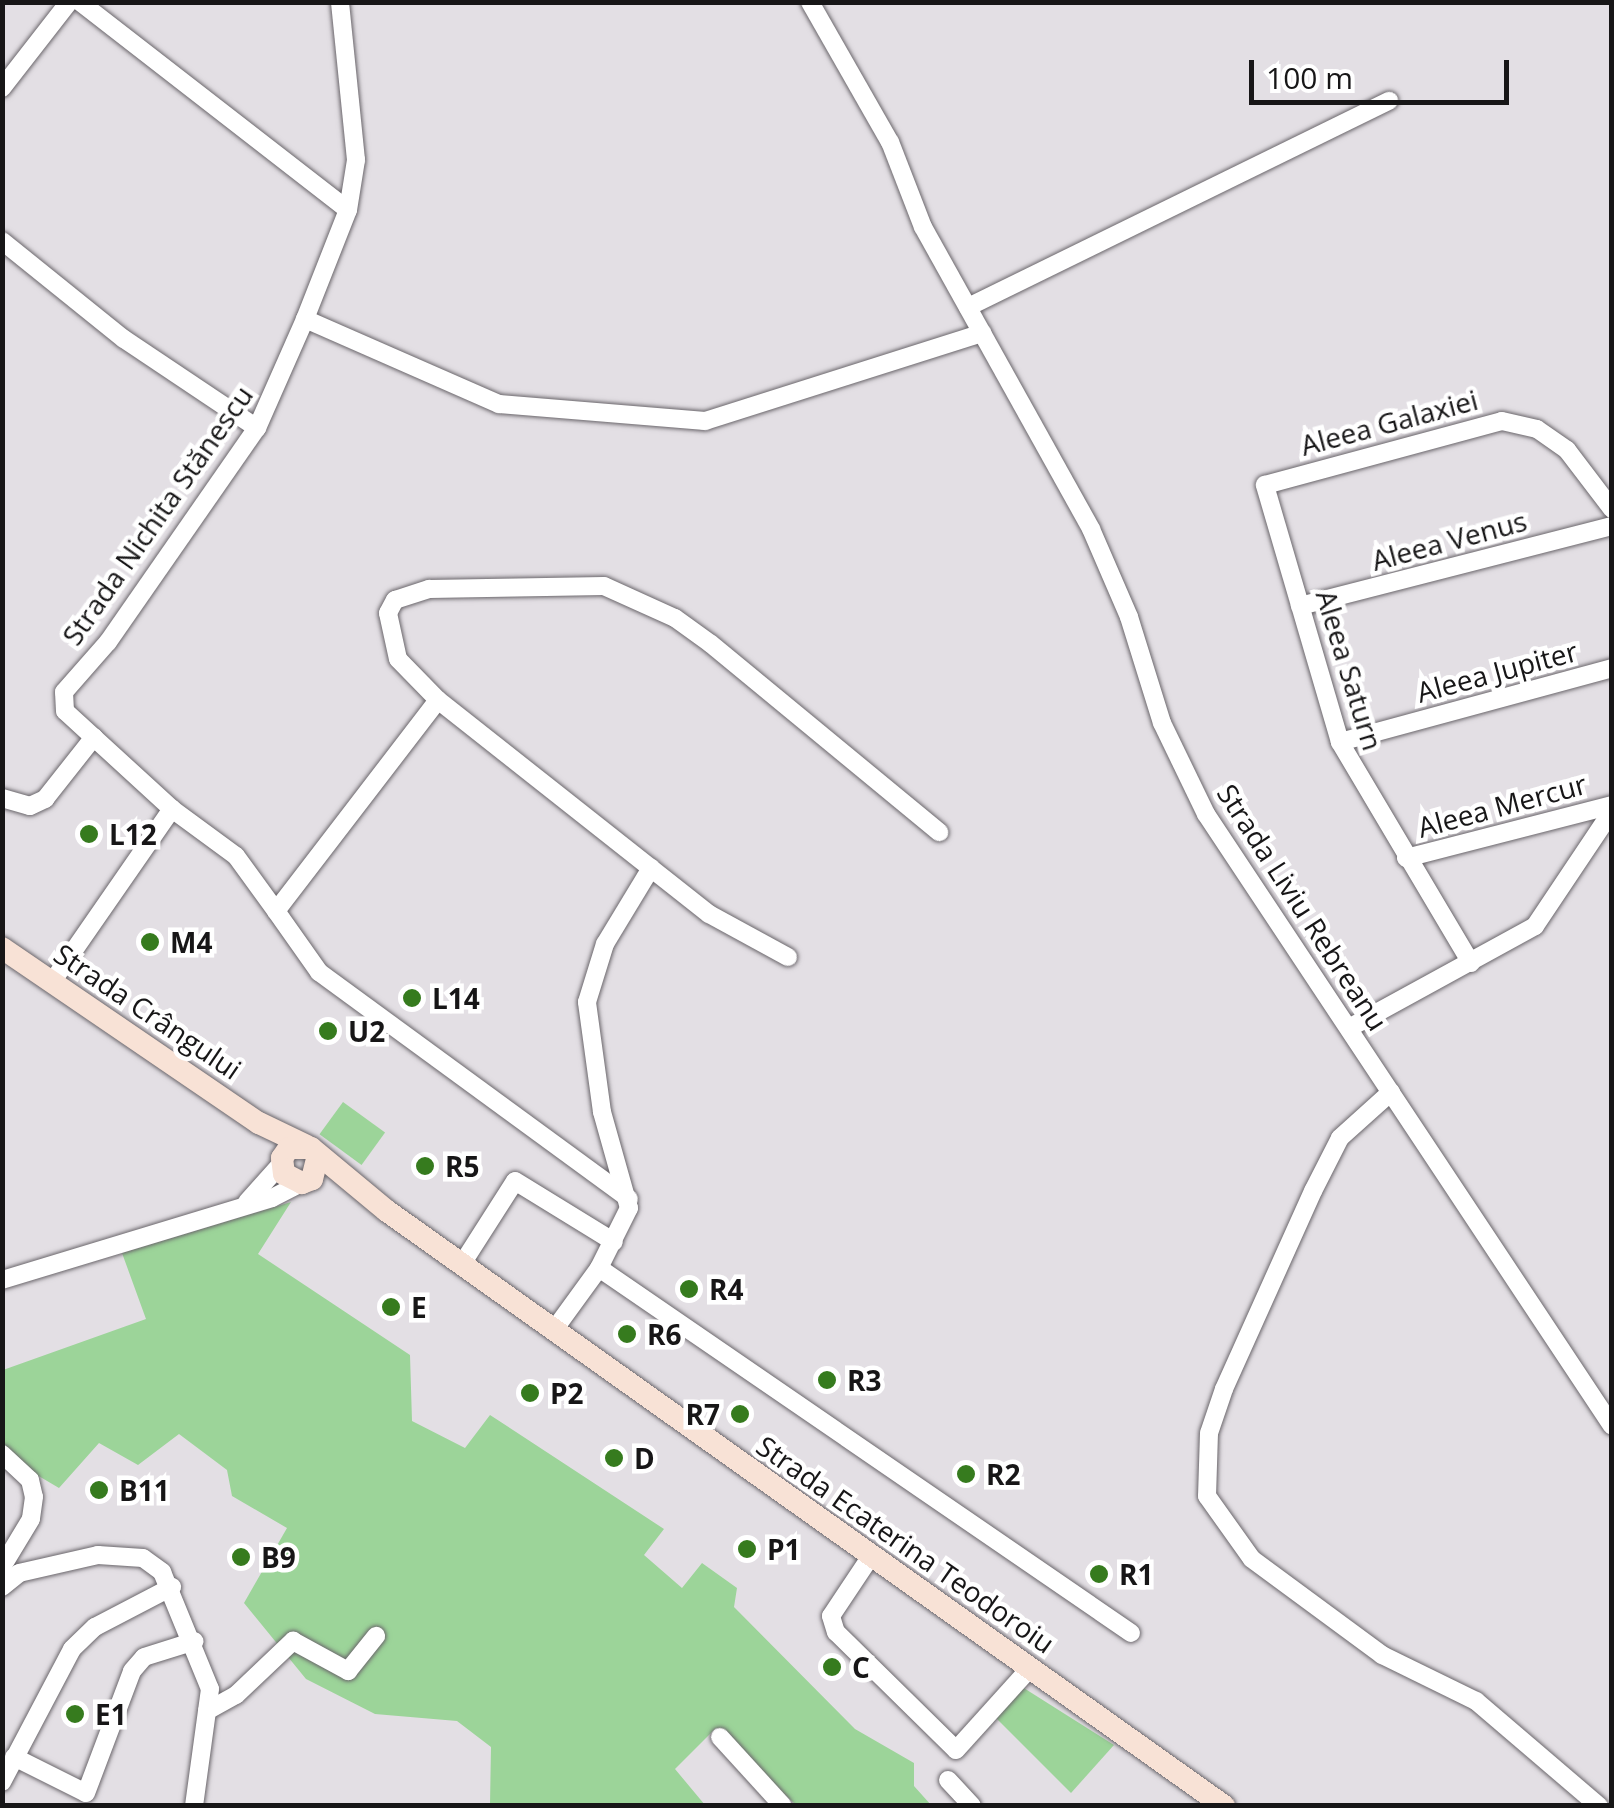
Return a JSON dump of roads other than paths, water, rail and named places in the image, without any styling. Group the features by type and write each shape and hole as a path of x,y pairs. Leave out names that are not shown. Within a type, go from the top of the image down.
{"main road":[{"name":"Strada Crângului","path":"2,948 260,1123 312,1150"},
{"name":"Strada Crângului","path":"260,1123 281,1161"},
{"path":"289,1148 312,1150 318,1171 305,1183 284,1174 281,1161 289,1148"},
{"name":"Strada Ecaterina Teodoroiu","path":"312,1150 462,1264 1224,1806"},
{"name":"Strada Ecaterina Teodoroiu","path":"305,1183 376,1202"}],"street":[{"path":"2,88 68,2"},
{"path":"80,2 348,210"},
{"name":"Strada Nichita Stănescu","path":"276,911 236,856 172,808 65,711 64,692 108,642 257,428 305,319 348,210 356,160 340,2"},
{"name":"Strada Liviu Rebreanu","path":"810,2 890,142 922,228 1105,560 1180,766 1241,873 1349,1028 1612,1426"},
{"path":"968,308 1389,101"},
{"path":"2,241 124,339 257,428"},
{"path":"305,319 499,404 705,420 982,333"},
{"name":"Aleea Galaxiei","path":"1265,484 1502,421 1537,429 1567,450 1612,509"},
{"name":"Aleea Saturn","path":"1265,484 1340,742 1471,964"},
{"name":"Aleea Venus","path":"1300,606 1612,526"},
{"path":"788,957 708,914 438,700 398,659 388,612 395,600 429,588 604,586 675,618 711,644 938,832"},
{"name":"Aleea Jupiter","path":"1340,742 1612,668"},
{"path":"438,700 276,911 319,972 629,1198"},
{"path":"2,798 30,806 45,798 94,737"},
{"path":"52,982 172,808"},
{"path":"1349,1028 1534,926 1612,808"},
{"name":"Aleea Mercur","path":"1406,858 1612,808"},
{"path":"554,1330 614,1242 629,1198 602,1112 587,1002 605,944 652,868"},
{"path":"1391,1092 1340,1138 1313,1191 1224,1389 1209,1433 1207,1496 1252,1559 1382,1656 1476,1702 1599,1806"},
{"path":"246,1202 281,1161"},
{"path":"462,1264 515,1180 614,1242"},
{"path":"2,1280 305,1183"},
{"name":"Strada Ecaterina Teodoroiu","path":"599,1268 1131,1633"},
{"path":"2,1454 30,1480 34,1497 30,1519 2,1567"},
{"path":"2,1588 19,1573 107,1554 144,1558 172,1588 210,1689 194,1806"},
{"path":"871,1556 832,1616 836,1632 956,1750 1030,1668"},
{"path":"2,1782 72,1649 95,1627 172,1588"},
{"path":"208,1711 236,1696 293,1641 348,1670 376,1636"},
{"path":"14,1758 90,1799 132,1671 144,1657 194,1641"},
{"path":"720,1737 783,1806"},
{"path":"948,1780 972,1806"}],"place":[{"name":"L12","path":"89,834"},
{"name":"M4","path":"150,942"},
{"name":"L14","path":"412,998"},
{"name":"U2","path":"328,1031"},
{"name":"R5","path":"425,1166"},
{"name":"R4","path":"689,1289"},
{"name":"E","path":"391,1307"},
{"name":"R6","path":"627,1334"},
{"name":"R3","path":"827,1380"},
{"name":"P2","path":"530,1393"},
{"name":"R7","path":"740,1414"},
{"name":"D","path":"614,1458"},
{"name":"R2","path":"966,1474"},
{"name":"B11","path":"99,1490"},
{"name":"P1","path":"747,1549"},
{"name":"B9","path":"241,1557"},
{"name":"R1","path":"1099,1574"},
{"name":"C","path":"832,1667"},
{"name":"E1","path":"75,1714"}]}
